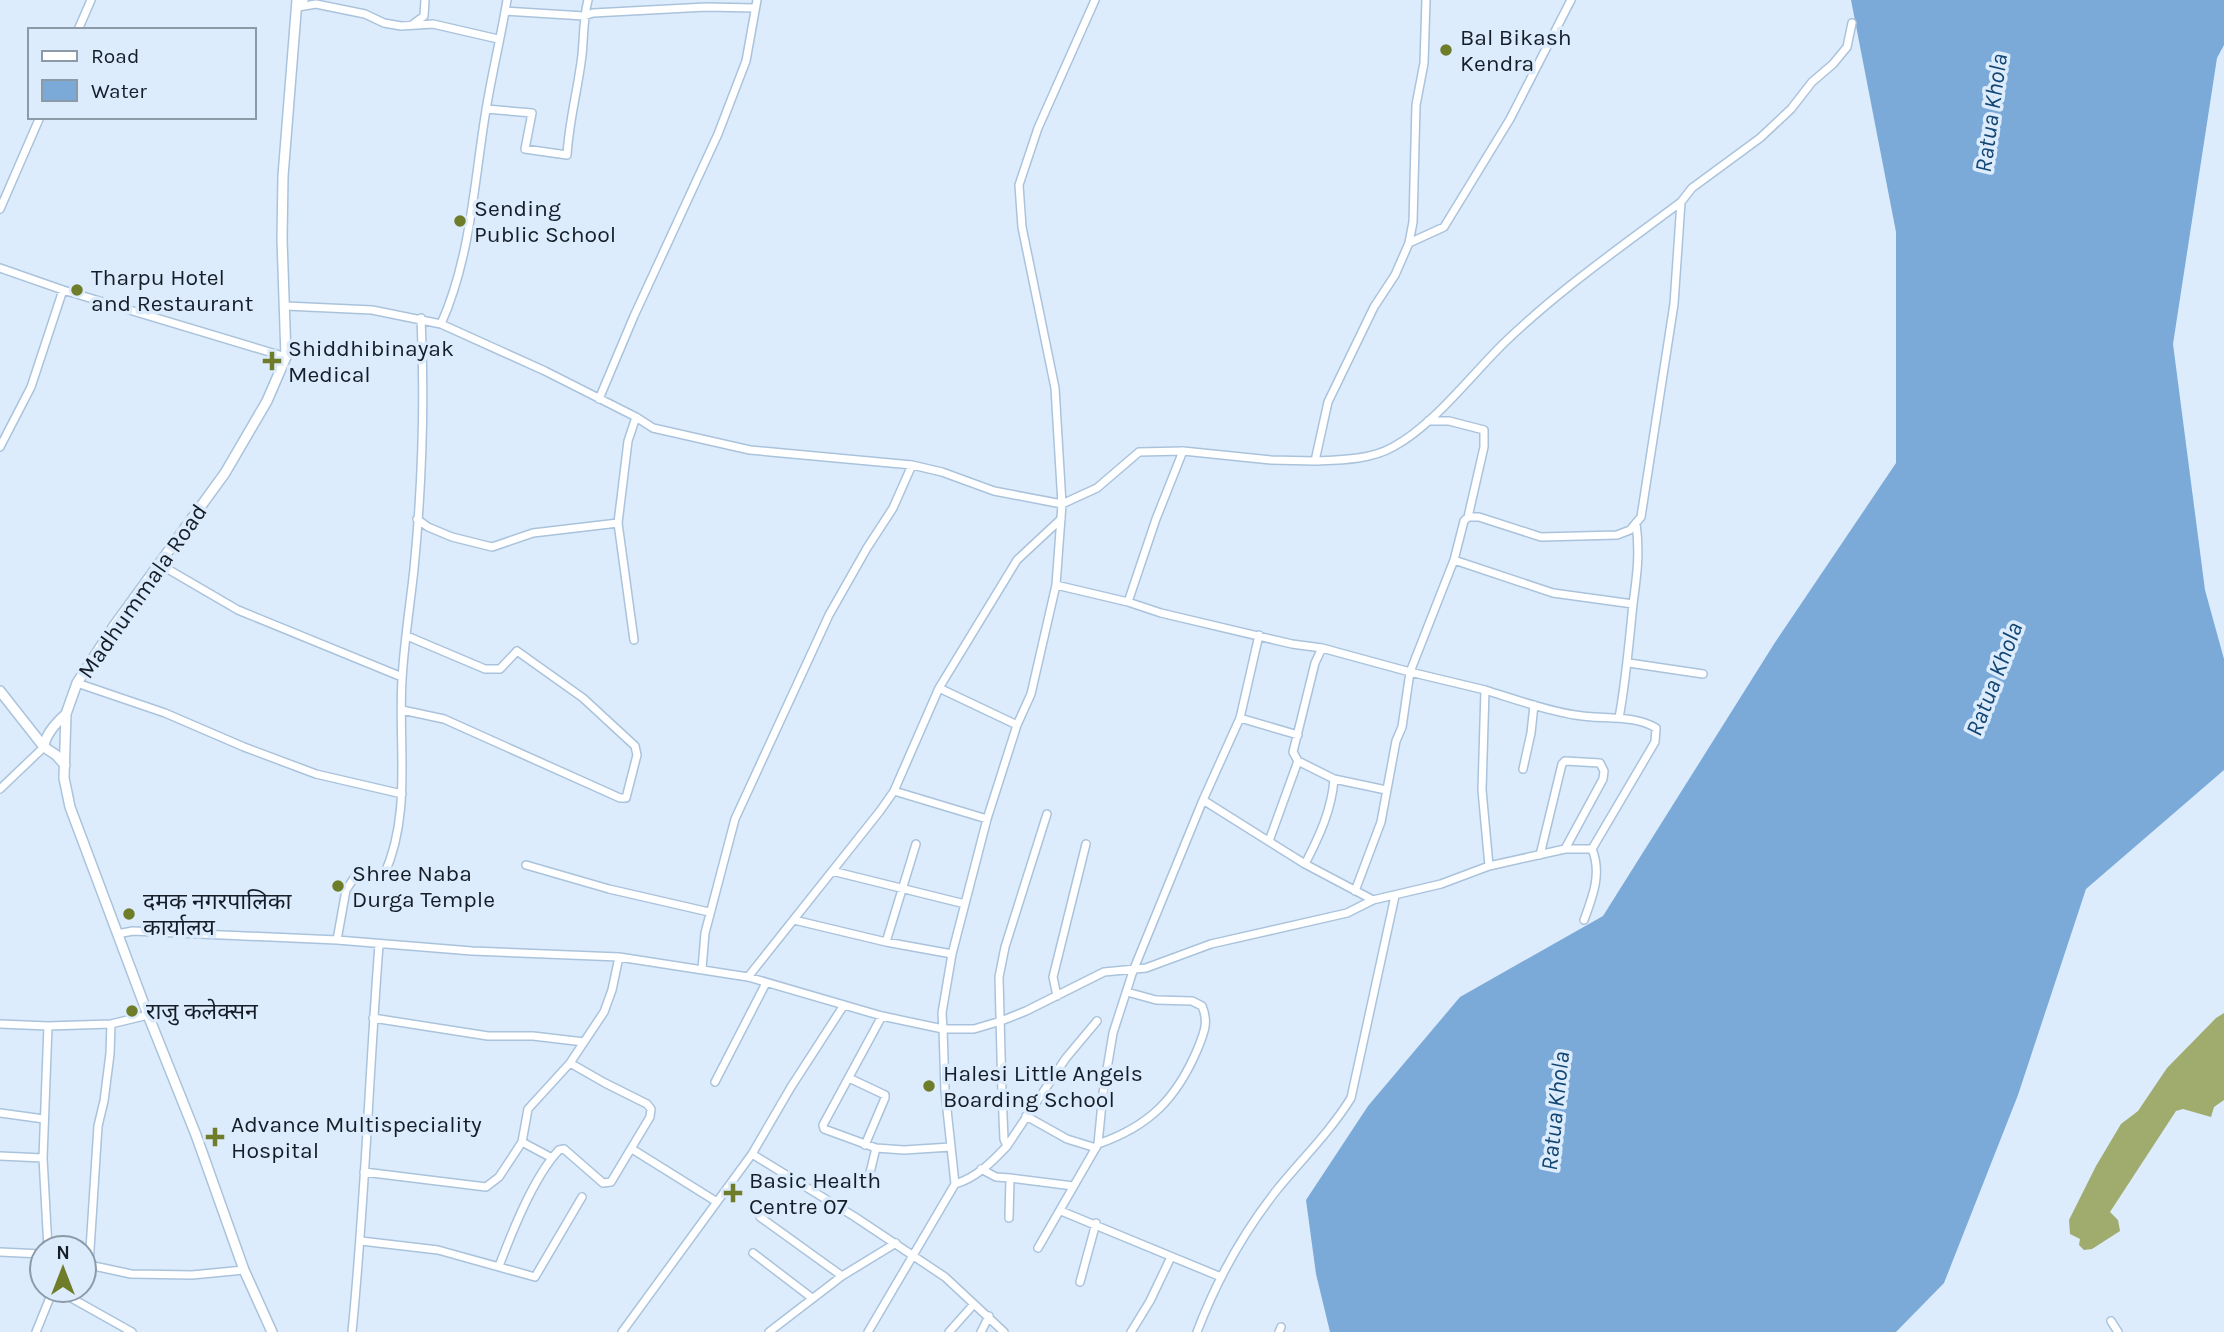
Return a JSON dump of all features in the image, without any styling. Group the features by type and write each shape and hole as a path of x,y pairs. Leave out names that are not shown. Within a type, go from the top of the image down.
{"street":[{"path":"79,28 91,0"},
{"path":"410,26 424,16 425,0"},
{"path":"441,324 455,293 468,231 486,109 507,0"},
{"path":"486,109 532,113 525,149 566,155 588,0"},
{"path":"868,1332 955,1184 945,1091 942,1013 952,954 987,819 1017,725 1031,694 1056,585 1062,504 1055,388 1022,227 1019,185 1038,128 1095,0"},
{"path":"1315,461 1328,402 1374,307 1395,275 1409,243 1413,222 1416,105 1424,63 1426,0"},
{"path":"1409,243 1444,227 1510,119 1571,0"},
{"path":"300,2 365,14 384,23 410,26 433,24 499,39"},
{"name":"Madhummala Road","path":"272,1332 244,1270 196,1135 70,807 64,778 64,748 66,714 77,683 225,472 267,401 286,357 283,176 300,2"},
{"path":"505,11 584,16 593,13 756,4 746,61 718,134 634,316 599,400"},
{"path":"286,306 372,310 441,324 545,371 653,428 750,450 912,465 942,472 995,491 1062,504 1097,488 1139,452 1183,451 1271,460 1343,460 1393,447 1428,421 1507,340 1583,275 1681,202 1692,188 1760,138 1791,109 1812,82 1833,64 1847,47 1853,23"},
{"path":"0,209 39,119"},
{"path":"1468,517 1479,517 1541,537 1617,534 1630,530 1641,517 1652,460 1672,317 1681,202"},
{"path":"0,268 63,290 286,357"},
{"path":"0,447 31,387 63,290"},
{"path":"337,940 346,890 356,875 384,875 394,855 402,794 402,677 417,519 424,383 421,318"},
{"path":"634,640 618,523 628,441 636,417"},
{"path":"1355,891 1381,822 1396,741 1402,727 1410,672 1454,560 1464,521 1468,517 1484,447 1483,430 1449,421 1428,421"},
{"path":"1129,602 1156,519 1183,451"},
{"path":"702,969 709,912 735,819 829,615 893,508 912,465"},
{"path":"417,519 452,537 492,547 533,533 618,523"},
{"path":"748,977 880,811 894,790 939,688 1017,560 1061,519"},
{"path":"1619,718 1629,663 1640,549 1636,523"},
{"path":"1454,560 1553,593 1633,604"},
{"path":"159,564 238,610 402,677"},
{"path":"1056,585 1129,602 1161,613 1292,644 1322,648 1534,705 1577,715 1619,718 1650,724 1656,728 1655,742 1592,849"},
{"path":"1038,1248 1097,1146 1113,1033 1133,971 1203,800 1240,718 1259,635"},
{"path":"402,709 444,719 620,798 626,798 637,755 635,746 583,698 517,651 500,668 485,668 407,636"},
{"path":"1322,648 1315,663 1293,752 1298,761 1334,779 1386,790"},
{"path":"1629,663 1703,674"},
{"path":"77,683 165,713 316,774 402,794"},
{"path":"939,688 1017,725"},
{"path":"1485,690 1482,790 1489,866"},
{"path":"0,691 44,747 57,755 66,766"},
{"path":"1523,769 1534,705"},
{"path":"0,789 44,747 44,741 66,714"},
{"path":"1240,718 1298,735"},
{"path":"1269,841 1298,761"},
{"path":"1540,855 1562,764 1565,761 1600,763 1604,771 1603,779 1565,849"},
{"path":"1305,864 1317,842 1328,810 1334,779"},
{"path":"894,790 987,819"},
{"path":"1203,800 1305,864 1373,901"},
{"path":"1007,1146 1004,1128 999,977 1005,947 1048,814"},
{"path":"886,942 916,844"},
{"path":"1057,996 1053,977 1086,844"},
{"path":"117,934 133,932 337,940 379,945 619,957 748,977 882,1016 943,1029 974,1029 1001,1021 1104,972 1146,968 1211,944 1347,913 1373,901 1441,884 1489,866 1565,849 1592,849"},
{"path":"1584,920 1597,873 1598,863 1592,849"},
{"path":"526,865 609,889 709,912"},
{"path":"832,871 965,904"},
{"path":"1197,1332 1221,1277 1246,1234 1277,1191 1340,1116 1351,1098 1395,896"},
{"path":"794,920 886,942 952,954"},
{"path":"352,1332 361,1241 379,945"},
{"path":"364,1172 486,1187 499,1177 522,1142 528,1110 570,1063 604,1012 619,957"},
{"path":"715,1082 766,984"},
{"path":"1026,1116 1067,1139 1097,1146 1122,1136 1153,1116 1174,1095 1191,1065 1206,1028 1202,1006 1192,1001 1156,999 1127,992"},
{"path":"622,1332 752,1154 844,1005"},
{"path":"0,1024 111,1024 148,1015"},
{"path":"882,1016 823,1125 824,1129 876,1148 904,1150 951,1147"},
{"path":"373,1018 488,1036 534,1036 584,1042"},
{"path":"955,1184 968,1180 1007,1146 1066,1058 1097,1021"},
{"path":"89,1234 98,1126 110,1054 111,1024"},
{"path":"48,1026 43,1158 48,1234"},
{"path":"499,1266 512,1230 559,1150 564,1149 603,1183 611,1182 650,1117 651,1109 647,1104 570,1063"},
{"path":"849,1079 885,1094 865,1144"},
{"path":"0,1113 44,1119"},
{"path":"522,1142 552,1158"},
{"path":"867,1185 876,1148"},
{"path":"632,1149 717,1202"},
{"path":"752,1154 896,1243 945,1277 1004,1332"},
{"path":"0,1156 43,1158"},
{"path":"981,1170 996,1177 1073,1186"},
{"path":"1009,1218 1010,1178"},
{"path":"361,1241 438,1250 535,1277 582,1197"},
{"path":"1061,1210 1221,1277"},
{"path":"760,1217 842,1276"},
{"path":"1080,1282 1096,1223"},
{"path":"769,1332 842,1276 896,1243"},
{"path":"0,1251 28,1253"},
{"path":"753,1253 812,1298"},
{"path":"1131,1332 1150,1301 1171,1257"},
{"path":"98,1269 131,1274 192,1275 244,1270"},
{"path":"36,1332 49,1304"},
{"path":"81,1304 132,1332"},
{"path":"949,1332 974,1304"},
{"path":"981,1332 989,1316"},
{"path":"2111,1321 2118,1332"}],"green space":[{"path":"2224,1013 2224,1100 2214,1107 2211,1117 2183,1109 2176,1111 2110,1212 2118,1220 2120,1231 2092,1249 2084,1250 2079,1245 2080,1239 2070,1234 2069,1220 2096,1166 2121,1124 2138,1111 2167,1068"}],"water":[{"name":"Ratua Khola","path":"1851,0 2224,0 2224,45 2217,58 2173,344 2205,590 2224,659 2224,770 2086,889 2018,1095 1944,1283 1896,1332 1330,1332 1316,1274 1306,1200 1368,1106 1460,997 1603,916 1774,644 1896,463 1896,232"}],"place":[{"name":"Bal Bikash Kendra","path":"1446,50"},
{"name":"Sending Public School","path":"460,221"},
{"name":"Tharpu Hotel and Restaurant","path":"77,290"},
{"name":"Shiddhibinayak Medical","path":"272,361"},
{"name":"Shree Naba Durga Temple","path":"338,886"},
{"name":"दमक नगरपालिका कार्यालय","path":"129,914"},
{"name":"राजु कलेक्सन","path":"132,1011"},
{"name":"Halesi Little Angels Boarding School","path":"929,1086"},
{"name":"Advance Multispeciality Hospital","path":"215,1137"},
{"name":"Basic Health Centre 07","path":"733,1193"}]}
